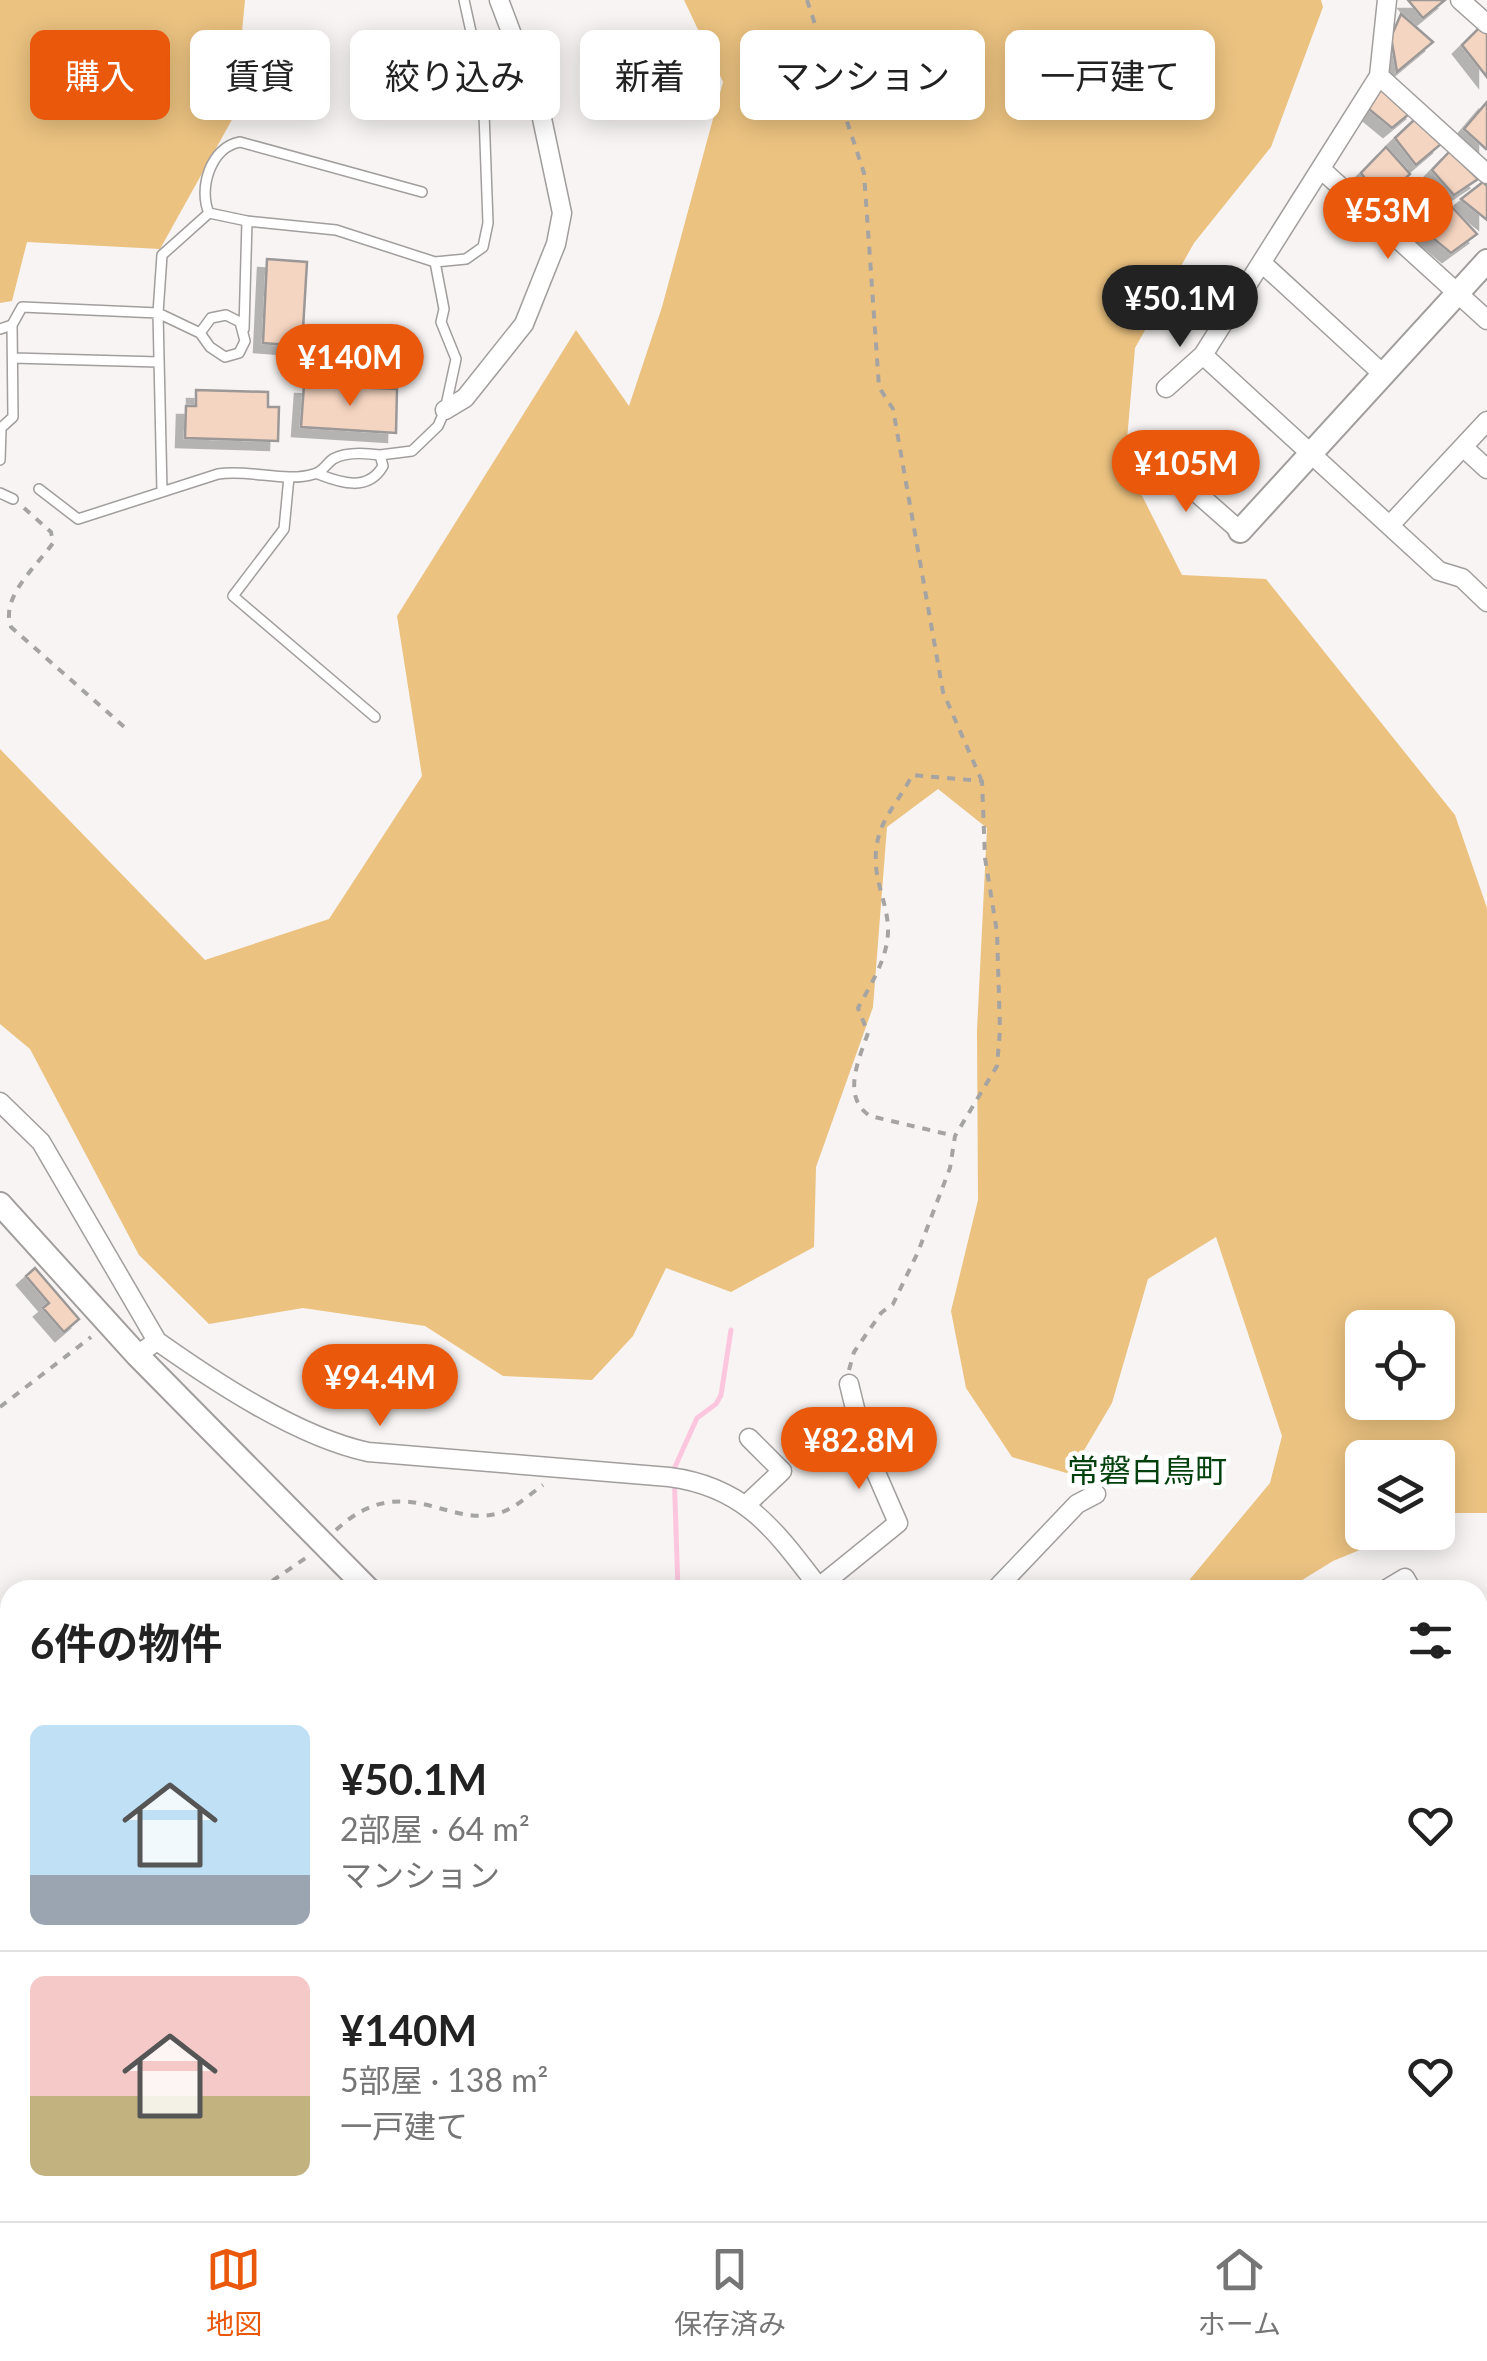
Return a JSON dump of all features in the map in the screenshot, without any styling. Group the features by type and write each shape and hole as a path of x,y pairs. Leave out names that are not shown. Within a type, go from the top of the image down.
{"street":[{"path":"445,410 465,398 524,324 556,244 562,213 540,109 499,0"},
{"path":"1166,388 1203,355 1379,76 1387,0"},
{"path":"1460,0 1487,24"},
{"path":"1379,76 1487,174"},
{"path":"1322,170 1487,320"},
{"path":"1164,464 1240,532 1487,261"},
{"path":"1262,263 1384,374"},
{"path":"1203,355 1440,572 1462,578 1487,602"},
{"path":"1390,525 1487,421"},
{"path":"1463,447 1487,469"},
{"path":"0,1102 41,1142 59,1168 157,1341 204,1374 342,1446 368,1452 673,1477 711,1486 747,1504 770,1525 813,1580"},
{"path":"0,1204 137,1356 359,1580"},
{"path":"137,1356 157,1341"},
{"path":"830,1580 898,1522 864,1445 848,1384"},
{"path":"747,1504 782,1471 749,1438"},
{"path":"1005,1580 1078,1504 1096,1494"}],"lane":[{"path":"209,213 336,230 434,262 466,259 484,247 488,223 483,86 464,0"},
{"path":"209,213 204,202 214,160 221,149 240,142 422,192"},
{"path":"162,492 158,313 162,255 209,213"},
{"path":"0,460 2,428 13,418 6,386 12,358 12,325 22,307 158,313 200,332 217,354 232,357 243,348 247,221"},
{"path":"318,474 334,458 412,451 438,426 456,359 441,322 444,308 434,262"},
{"path":"200,332 211,318 226,315 235,317 244,328"},
{"path":"0,328 12,325"},
{"path":"12,358 158,362"},
{"path":"39,488 78,519 239,471 289,477 318,474 346,484 366,481 378,475 383,466 380,455"},
{"path":"289,477 284,529 233,596 375,717"},
{"path":"0,493 13,499"}],"path":[{"path":"807,0 864,173 879,387 893,409 943,692 982,782 986,858 997,932 1000,1030 997,1066 954,1136 950,1168 918,1252 892,1304 881,1313 854,1352 848,1384"},
{"path":"4,599 53,543 44,524 13,499"},
{"path":"2,610 12,628 130,732"},
{"path":"954,1136 870,1116 861,1110 854,1074 868,1033 858,1008 886,945 888,926 875,870 877,842 894,803 912,775 982,782"},
{"path":"0,1407 108,1324"},
{"path":"276,1580 356,1511 369,1505 400,1500 464,1514 494,1514 510,1509 562,1470"}],"shaded area":[{"path":"0,0 245,0 242,30 190,30 190,120 232,120 160,249 27,242 12,301 0,303"},
{"path":"684,0 1321,0 1323,7 1271,147 1194,243 1135,348 1125,462 1182,575 1266,579 1455,815 1487,908 1487,1513 1455,1513 1455,1440 1345,1440 1345,1550 1360,1550 1302,1580 1189,1580 1270,1483 1282,1436 1216,1237 1148,1279 1112,1403 1070,1474 1012,1457 966,1388 951,1311 978,1200 977,1030 987,828 938,789 887,827 873,1007 816,1167 814,1247 731,1292 666,1268 633,1336 592,1380 503,1376 425,1326 303,1308 209,1324 139,1255 30,1049 0,1024 0,749 205,960 329,919 422,776 397,616 576,330 629,406 662,307 713,120 720,120 720,30 698,30"}],"building":[{"path":"1408,0 1445,0 1423,18"},
{"path":"1401,14 1433,42 1397,72 1391,37"},
{"path":"1480,27 1487,34 1487,77 1462,45"},
{"path":"1384,84 1414,110 1392,128 1364,105"},
{"path":"1487,102 1487,148 1486,149 1464,129"},
{"path":"1416,118 1441,144 1416,165 1395,138"},
{"path":"1386,147 1410,174 1382,201 1361,173"},
{"path":"1450,151 1478,179 1454,195 1432,170"},
{"path":"1425,178 1477,234 1451,253 1398,209"},
{"path":"1483,182 1487,186 1487,220 1461,199"},
{"path":"267,259 307,262 302,346 263,343"},
{"path":"304,385 397,389 396,433 301,427"},
{"path":"196,390 268,392 268,407 279,407 278,441 185,438 186,406 196,406"},
{"path":"35,1268 79,1319 64,1332 43,1308 49,1303 26,1276"}],"waterway":[{"path":"678,1580 674,1469 697,1418 716,1404 721,1395 731,1330"}],"district":[{"name":"常磐白鳥町","path":"1147,1471"}]}
